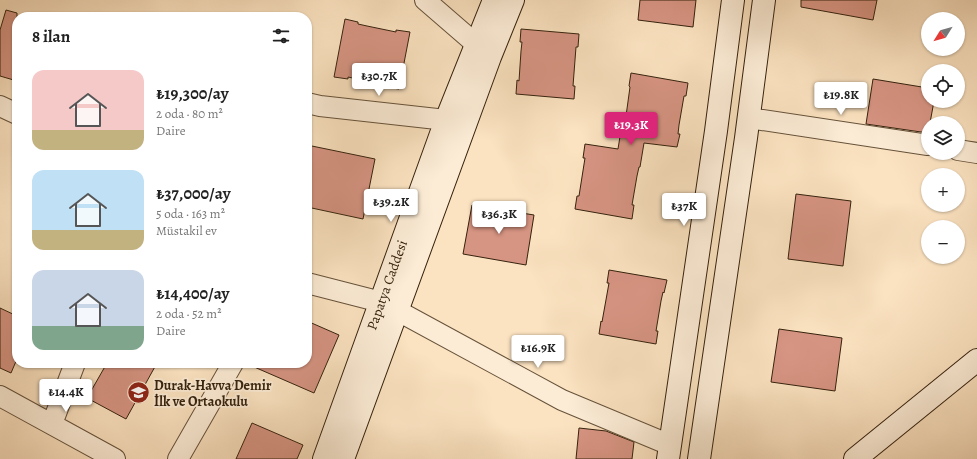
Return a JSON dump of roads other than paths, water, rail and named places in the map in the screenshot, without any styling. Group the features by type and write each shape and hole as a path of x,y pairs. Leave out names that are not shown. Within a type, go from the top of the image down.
{"street":[{"path":"424,0 477,45"},
{"name":"Papatya Caddesi","path":"324,459 389,307 456,122 477,45 494,0"},
{"name":"Papatya Caddesi","path":"456,122 490,57 513,0"},
{"path":"312,284 389,307 562,400 669,452 715,138 733,0"},
{"path":"699,459 749,118 764,0"},
{"path":"312,104 456,122"},
{"path":"0,106 12,112"},
{"path":"749,118 921,144"},
{"path":"965,151 977,153"},
{"name":"Papatya Caddesi","path":"344,459 389,307"},
{"path":"855,459 977,360"},
{"path":"52,424 73,368"},
{"path":"178,459 230,368"},
{"path":"0,396 115,459"}],"place":[{"name":"Durak-Havva Demir İlk ve Ortaokulu","path":"138,393"}]}
